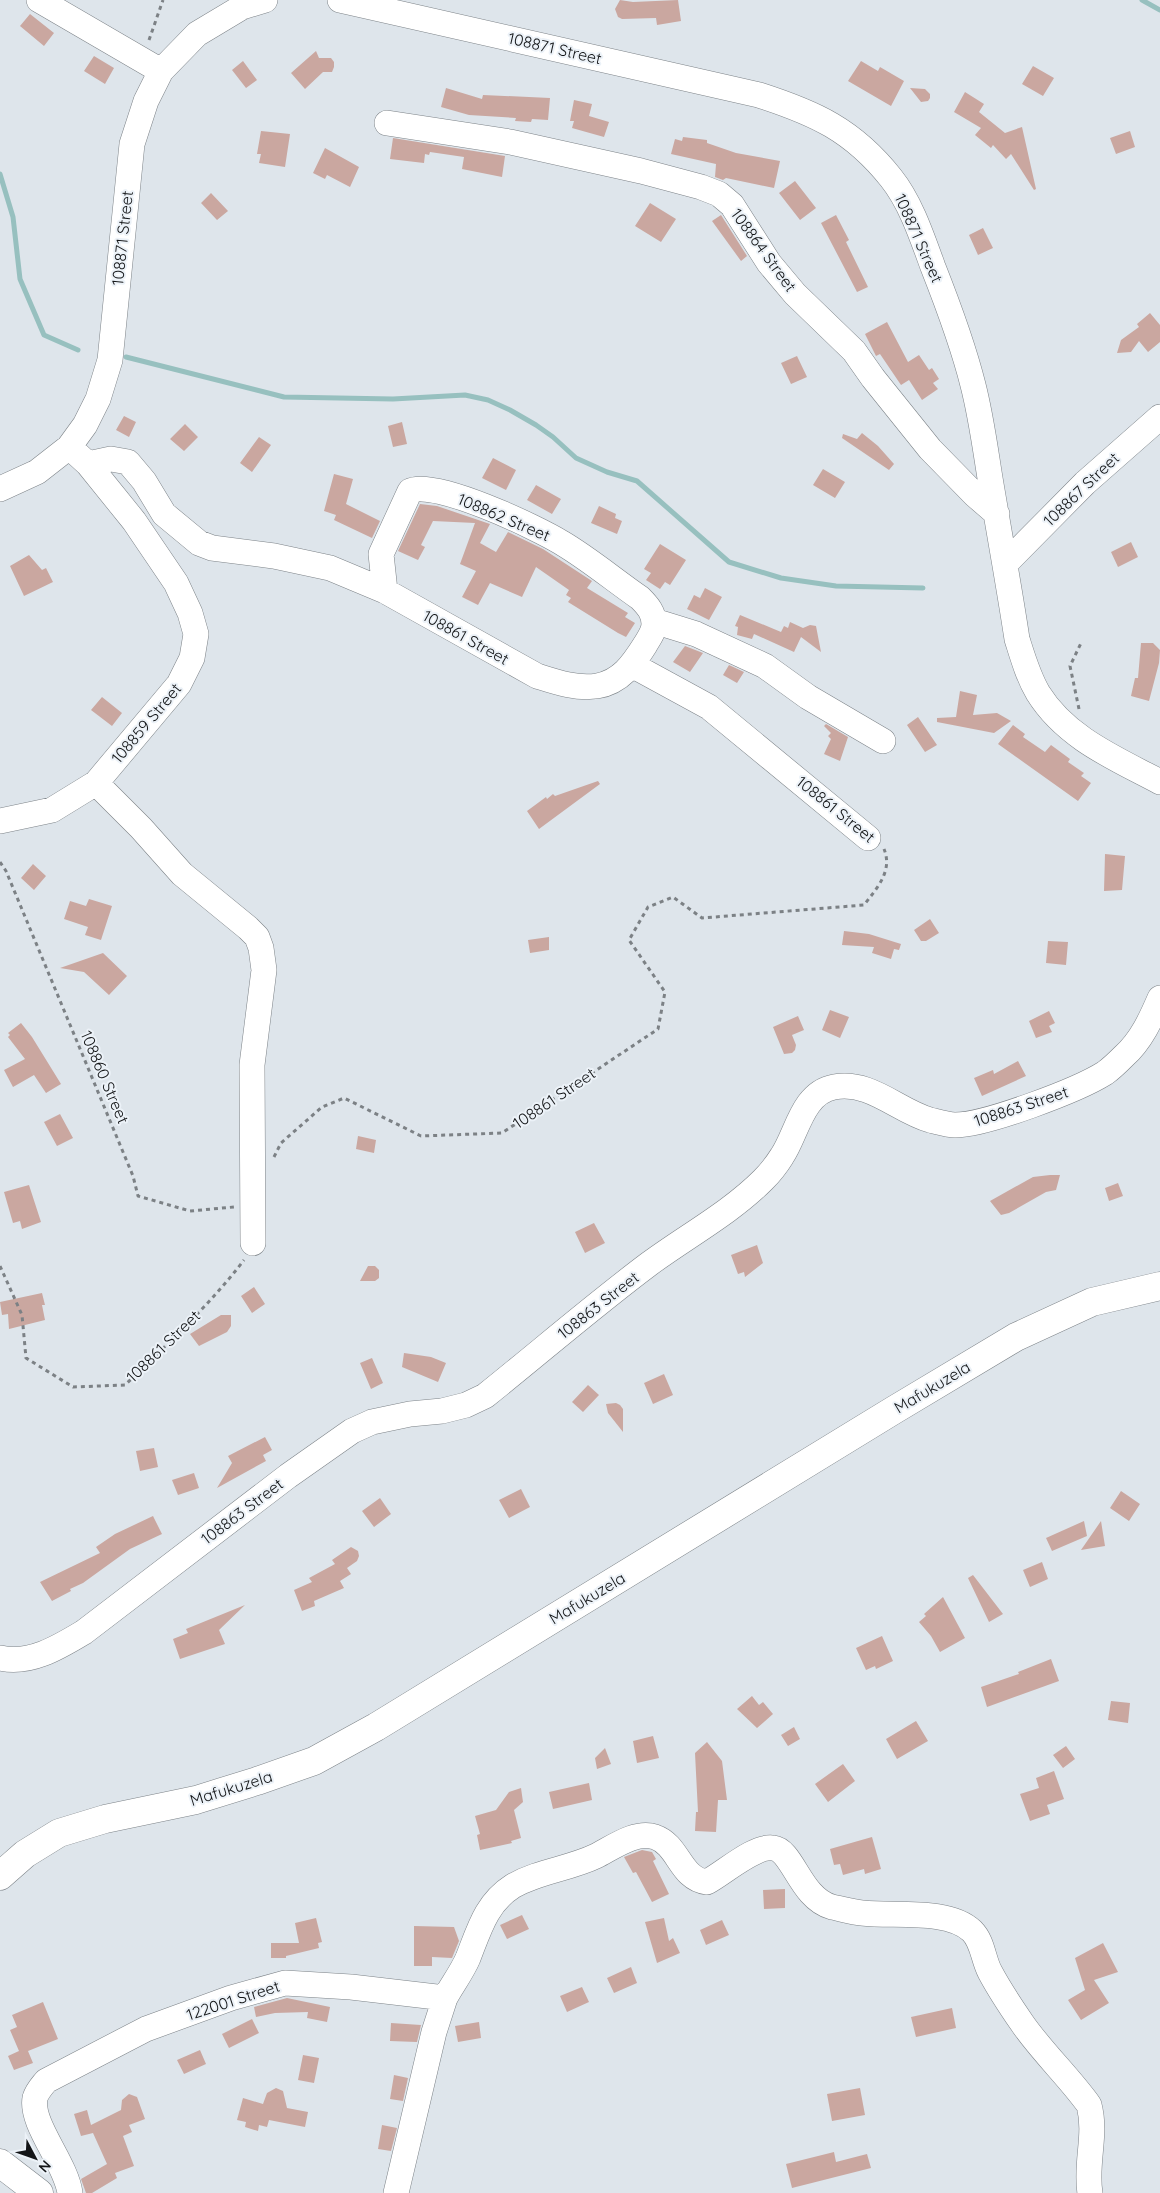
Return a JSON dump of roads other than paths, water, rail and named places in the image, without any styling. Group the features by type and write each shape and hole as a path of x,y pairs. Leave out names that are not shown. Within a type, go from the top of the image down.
{"main road":[{"name":"Mafukuzela","path":"0,1876 25,1854 58,1833 105,1819 196,1800 314,1761 376,1727 1016,1337 1092,1302 1160,1286"},
{"path":"0,2164 39,2193"}],"street":[{"path":"39,0 152,66"},
{"name":"108871 Street","path":"0,489 38,472 70,447 85,425 98,399 110,360 132,144 146,101 152,66 197,34 242,7 266,0"},
{"name":"108871 Street","path":"340,0 371,3 758,95 801,108 841,130 864,150 892,178 920,231 973,384 1018,639 1026,668 1037,692 1050,710 1070,730 1090,745 1160,782"},
{"name":"108864 Street","path":"387,123 510,142 641,171 702,187 719,194 732,205 770,263 795,294 854,351 873,378 930,449 975,495 997,514"},
{"name":"108867 Street","path":"1005,564 1085,483 1160,417"},
{"name":"108859 Street","path":"0,822 52,810 96,783 180,684 192,658 196,634 190,613 176,583 134,522 88,464 70,447"},
{"name":"108861 Street","path":"88,464 111,459 128,462 144,481 164,514 199,543 212,548 274,556 330,568 385,591 537,676 563,684 586,687 598,686 619,677 632,666 709,707 868,838"},
{"name":"108862 Street","path":"385,591 381,554 386,540 410,491 415,488 425,488 464,498 524,522 561,542 640,598 649,607 654,621"},
{"path":"632,666 652,632 654,621 696,634 765,666 808,697 883,741"},
{"path":"96,783 142,828 182,874 248,928 256,937 261,948 264,970 252,1066 253,1243"},
{"name":"108863 Street","path":"0,1658 24,1659 35,1656 60,1646 84,1632 288,1476 352,1432 372,1422 410,1414 442,1411 466,1405 485,1396 648,1265 740,1201 764,1179 783,1155 799,1118 811,1102 833,1087 851,1086 864,1089 928,1119 955,1125 977,1122 1078,1087 1106,1072 1126,1055 1149,1025 1160,998"},
{"path":"396,2193 425,2070 445,1998 467,1960 485,1914 513,1886 533,1877 593,1858 631,1839 645,1835 656,1837 663,1841 689,1875 698,1881 708,1882 758,1850 768,1847 776,1848 786,1854 801,1881 817,1900 830,1906 861,1913 945,1918 962,1924 972,1932 981,1945 990,1971 1023,2024 1089,2105 1093,2118 1088,2176 1090,2193"},
{"name":"122001 Street","path":"70,2193 65,2173 39,2123 35,2105 38,2090 46,2081 137,2034 231,1998 285,1983 351,1987 445,1998"}],"waterway":[{"path":"1142,0 1160,10"},
{"path":"0,174 13,217 20,279 44,335 78,350"},
{"path":"126,357 284,397 393,399 465,395 488,400 536,425 553,437 576,458 607,472 637,481 729,562 781,578 836,586 923,588"}]}
